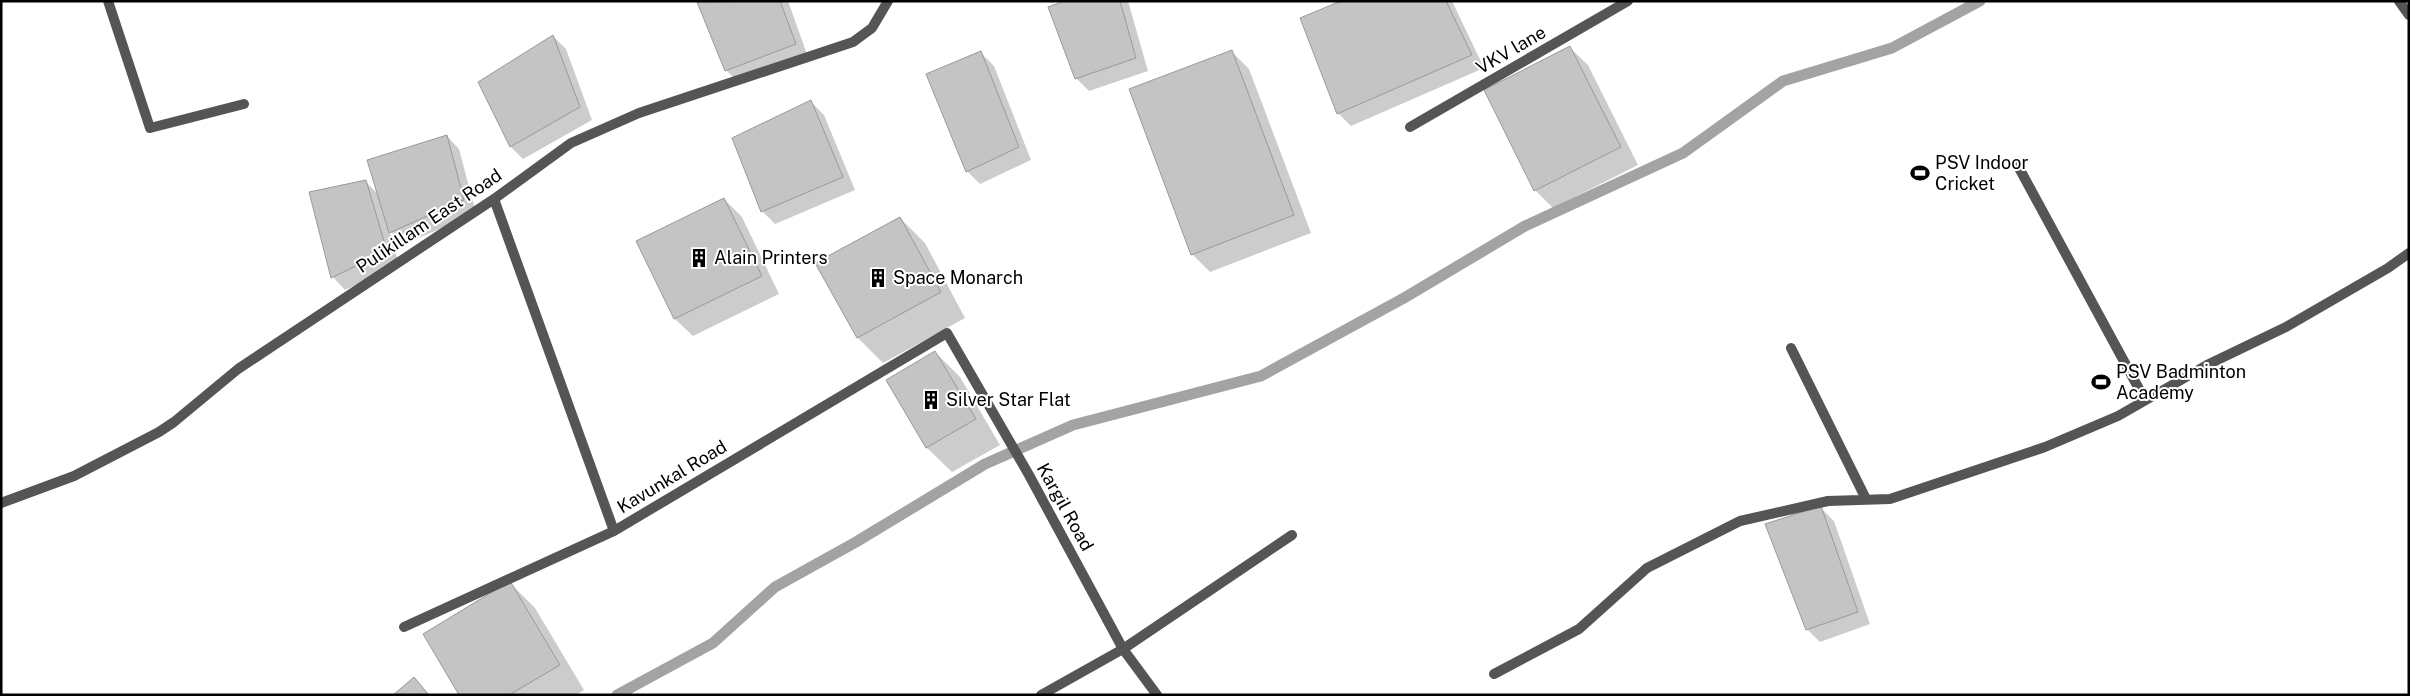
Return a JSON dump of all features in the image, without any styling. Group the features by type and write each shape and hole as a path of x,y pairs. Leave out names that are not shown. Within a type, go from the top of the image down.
{"street":[{"path":"108,1 150,128 244,104"},
{"name":"Pulikillam East Road","path":"1,503 74,476 174,422 238,369 494,199 571,143 639,113 853,42 872,28 888,1"},
{"name":"VKV lane","path":"1410,127 1628,1"},
{"path":"2399,1 2409,15"},
{"path":"2018,166 2145,400"},
{"name":"Kavunkal Road","path":"494,199 614,531 947,333"},
{"path":"1494,674 1578,629 1647,568 1740,521 1828,500 1890,499 2045,447 2118,416 2207,365 2286,327 2388,268 2409,253"},
{"name":"Kargil Road","path":"947,333 1029,475 1123,649 1156,695"},
{"path":"1791,348 1866,499"},
{"path":"404,627 614,531"},
{"path":"1041,695 1123,649 1292,534"}],"building":[{"path":"780,1 796,44 725,71 697,2"},
{"path":"1064,1 1120,1 1136,58 1075,79 1048,7"},
{"path":"1341,1 1446,1 1472,55 1337,114 1300,18"},
{"path":"553,35 580,107 510,147 478,82"},
{"path":"1570,46 1621,147 1534,191 1484,90"},
{"path":"1232,50 1294,215 1191,255 1129,89"},
{"path":"981,51 1019,147 966,172 926,74"},
{"path":"811,100 843,177 761,212 732,138"},
{"path":"447,135 464,200 389,233 367,160"},
{"path":"366,180 387,251 331,278 309,192"},
{"name":"Alain Printers","path":"724,198 762,276 674,319 636,241"},
{"name":"Space Monarch","path":"900,217 941,292 857,338 815,263"},
{"name":"Silver Star Flat","path":"935,351 976,419 926,448 886,380"},
{"path":"1821,506 1858,612 1806,630 1765,524"},
{"path":"510,581 560,665 509,695 459,695 423,634"},
{"path":"414,677 429,695 393,695"}],"waterway":[{"path":"617,695 713,643 775,587 856,542 985,464 1073,425 1261,376 1404,298 1525,226 1683,153 1783,81 1892,48 1980,1"}],"place":[{"name":"PSV Indoor Cricket","path":"1920,173"},
{"name":"Alain Printers","path":"699,258"},
{"name":"Space Monarch","path":"878,278"},
{"name":"PSV Badminton Academy","path":"2101,382"},
{"name":"Silver Star Flat","path":"931,400"}]}
